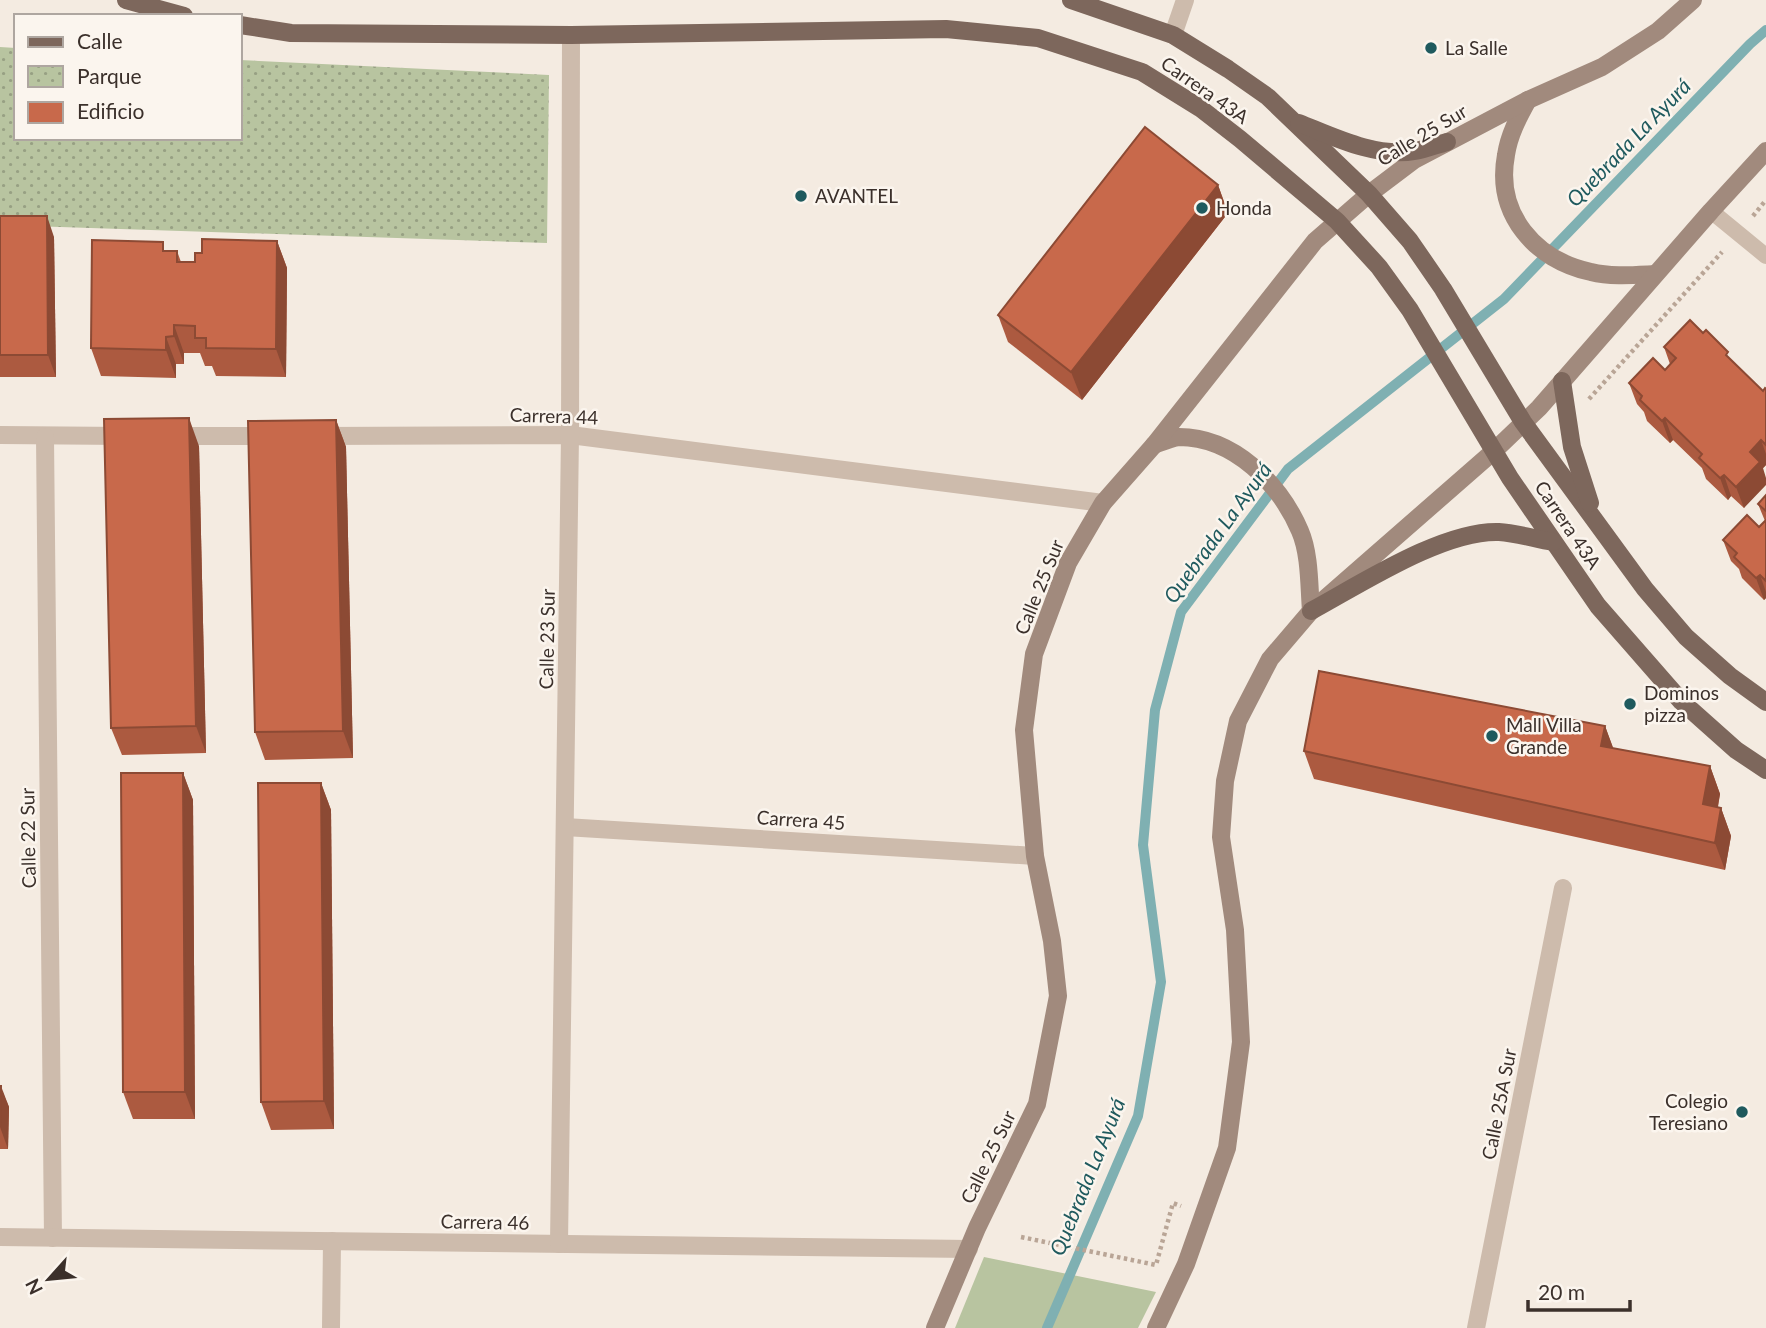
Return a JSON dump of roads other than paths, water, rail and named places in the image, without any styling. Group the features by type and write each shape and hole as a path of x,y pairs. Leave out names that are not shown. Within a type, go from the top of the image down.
{"main road":[{"path":"126,0 177,14"},
{"name":"Carrera 43A","path":"1071,0 1173,35 1228,69 1268,97 1369,194 1410,240 1443,289 1523,422 1645,589 1686,637 1730,676 1766,702"},
{"name":"Calle 25 Sur","path":"935,1328 1037,1104 1058,996 1052,941 1035,856 1024,730 1034,654 1068,563 1103,503 1154,445 1315,241 1369,194 1414,160 1528,100 1602,67 1658,30 1693,0"},
{"name":"Carrera 43A","path":"242,25 290,33 571,35 946,29 1038,38 1142,72 1210,116 1338,221 1379,267 1410,310 1494,451 1598,606 1681,701 1737,750 1766,770"},
{"path":"1528,100 1508,145 1503,185 1513,217 1533,244 1560,263 1592,273 1655,274"},
{"path":"1291,120 1369,148 1389,152 1413,151 1447,142"},
{"path":"1156,1328 1186,1264 1227,1148 1241,1042 1235,930 1221,837 1228,769 1238,721 1270,659 1311,611 1494,451 1539,408 1710,211 1766,151"},
{"path":"1562,381 1575,459 1603,532"},
{"path":"1154,445 1176,437 1201,439 1252,466 1276,488 1301,533 1311,611"},
{"path":"1311,611 1430,547 1468,535 1499,532 1553,542"}],"street":[{"path":"1173,35 1185,0"},
{"name":"Calle 23 Sur","path":"559,1244 570,435 571,35"},
{"name":"Carrera 44","path":"0,435 570,435 1103,503"},
{"name":"Calle 22 Sur","path":"45,437 53,1238"},
{"name":"Carrera 45","path":"565,827 1035,856"},
{"name":"Calle 25A Sur","path":"1476,1328 1563,888"},
{"name":"Carrera 46","path":"0,1237 969,1249"},
{"path":"331,1328 332,1241"}],"lane":[{"path":"1710,211 1766,256"}],"waterway":[{"name":"Quebrada La Ayurá","path":"1047,1328 1138,1116 1161,982 1143,845 1155,710 1181,612 1288,469 1504,299 1766,30"}],"place":[{"name":"La Salle","path":"1431,48"},
{"name":"AVANTEL","path":"801,196"},
{"name":"Honda","path":"1202,208"},
{"name":"Dominos pizza","path":"1630,704"},
{"name":"Mall Villa Grande","path":"1492,736"},
{"name":"Colegio Teresiano","path":"1742,1112"}]}
